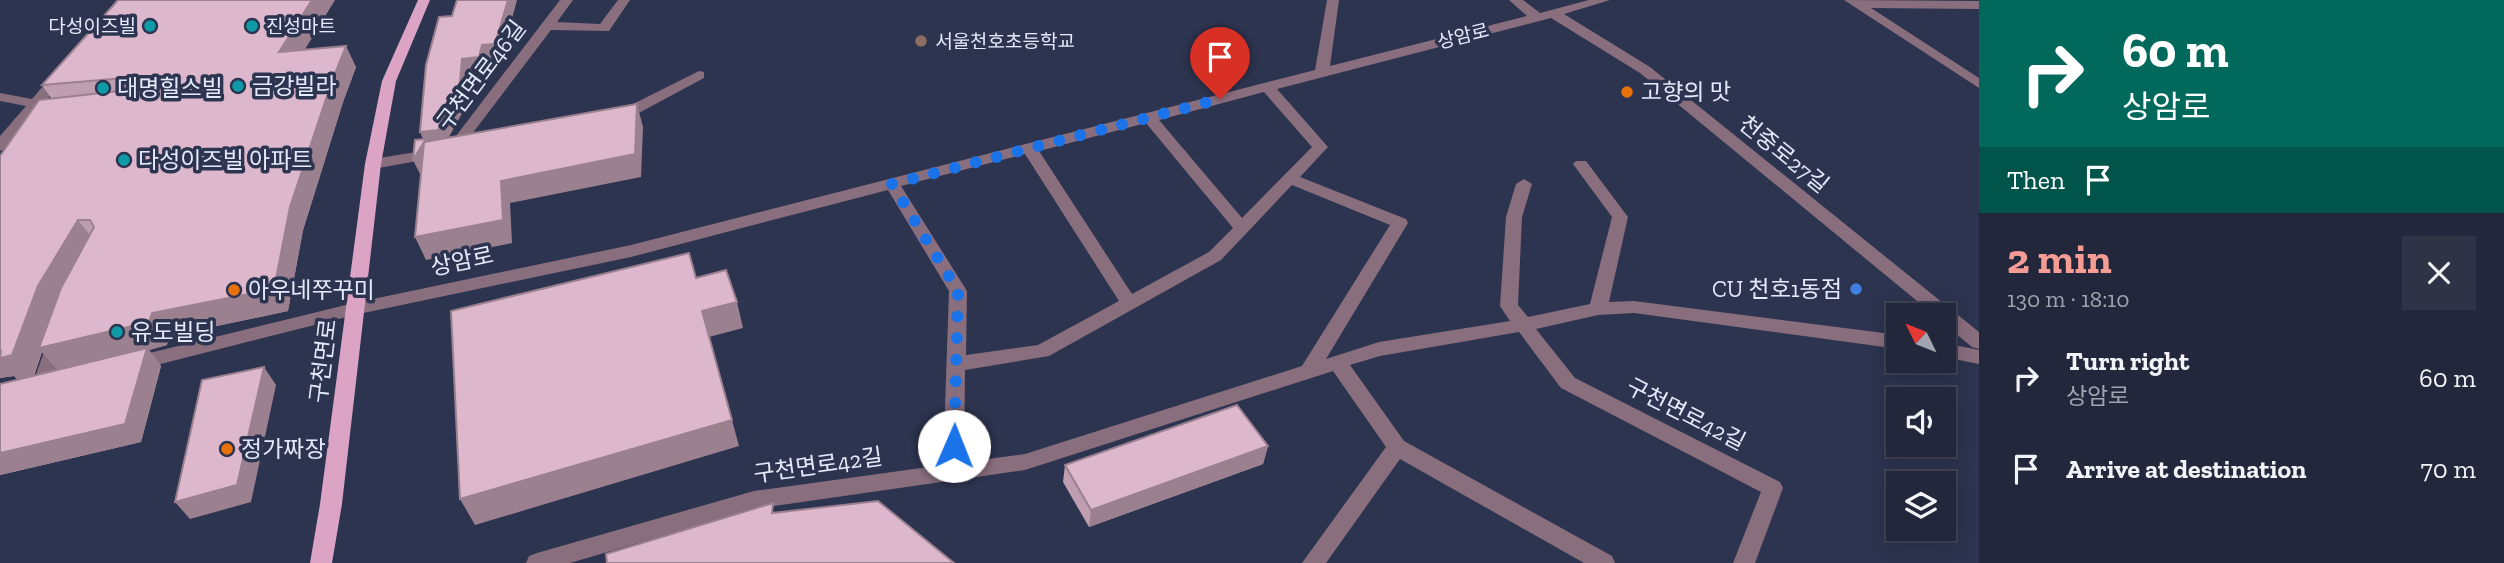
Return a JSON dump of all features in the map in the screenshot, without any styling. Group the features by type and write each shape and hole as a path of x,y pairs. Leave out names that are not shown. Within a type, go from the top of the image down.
{"main road":[{"name":"구천면로","path":"321,563 331,504 373,164 389,80 424,0"}],"street":[{"name":"구천면로46길","path":"451,152 567,0"},
{"name":"구천면로46길","path":"547,26 604,28 624,0"},
{"path":"1322,72 1333,0"},
{"name":"천중로27길","path":"1515,0 1645,70 1979,342"},
{"name":"상암로","path":"110,370 354,309 631,251 1604,0"},
{"path":"1852,2 1979,5"},
{"path":"1852,2 1979,85"},
{"path":"0,146 71,62"},
{"path":"607,119 630,112 699,75"},
{"path":"956,364 1042,351 1215,256 1320,147 1267,87"},
{"path":"0,97 36,104"},
{"path":"25,118 52,115"},
{"path":"1149,117 1242,228"},
{"path":"373,164 479,147"},
{"path":"1029,148 1129,303"},
{"path":"1581,164 1620,217 1598,309"},
{"path":"1290,178 1400,223 1309,371"},
{"path":"892,184 958,291 953,473"},
{"name":"구천면로42길","path":"1524,184 1514,218 1509,306 1568,383 1773,488 1744,563"},
{"name":"구천면로42길","path":"537,563 754,500 1025,463 1379,349 1523,325 1598,309 1634,307 1886,340"},
{"path":"42,386 64,322"},
{"path":"1956,352 1979,357"},
{"path":"1337,362 1397,447 1604,563"},
{"path":"21,391 69,380"},
{"path":"1313,563 1397,447"}],"building":[{"path":"118,0 312,0 279,52 346,46 290,207 274,289 152,313 149,322 39,348 61,288 94,227 90,220 78,220 38,286 12,355 0,358 0,156 39,100 155,87 158,81 148,76 42,85"},
{"path":"457,0 508,0 495,44 482,45 479,57 462,59 459,93 438,130 420,132 426,65 439,17 452,16"},
{"path":"637,104 635,154 501,181 503,220 415,237 424,142"},
{"path":"426,139 413,160 415,140"},
{"path":"689,253 696,278 726,270 737,302 702,311 732,420 460,499 451,311"},
{"path":"147,348 125,424 0,453 0,384"},
{"path":"264,367 237,485 175,502 202,380"},
{"path":"1237,405 1268,446 1091,510 1065,465"},
{"path":"878,501 954,563 607,563 606,554 773,503 772,513"}],"place":[{"name":"다성이즈빌","path":"150,26"},
{"name":"진성마트","path":"252,26"},
{"name":"서울천호초등학교","path":"921,41"},
{"name":"금강빌라","path":"238,86"},
{"name":"대명힐스빌","path":"103,88"},
{"name":"고향의 맛","path":"1627,92"},
{"name":"다성이즈빌 아파트","path":"124,160"},
{"name":"CU 천호1동점","path":"1856,289"},
{"name":"아우네쭈꾸미","path":"234,290"},
{"name":"유도빌딩","path":"117,332"},
{"name":"정가짜장","path":"227,449"}],"route":[{"path":"954,446 958,291 892,184 1220,99"}]}
